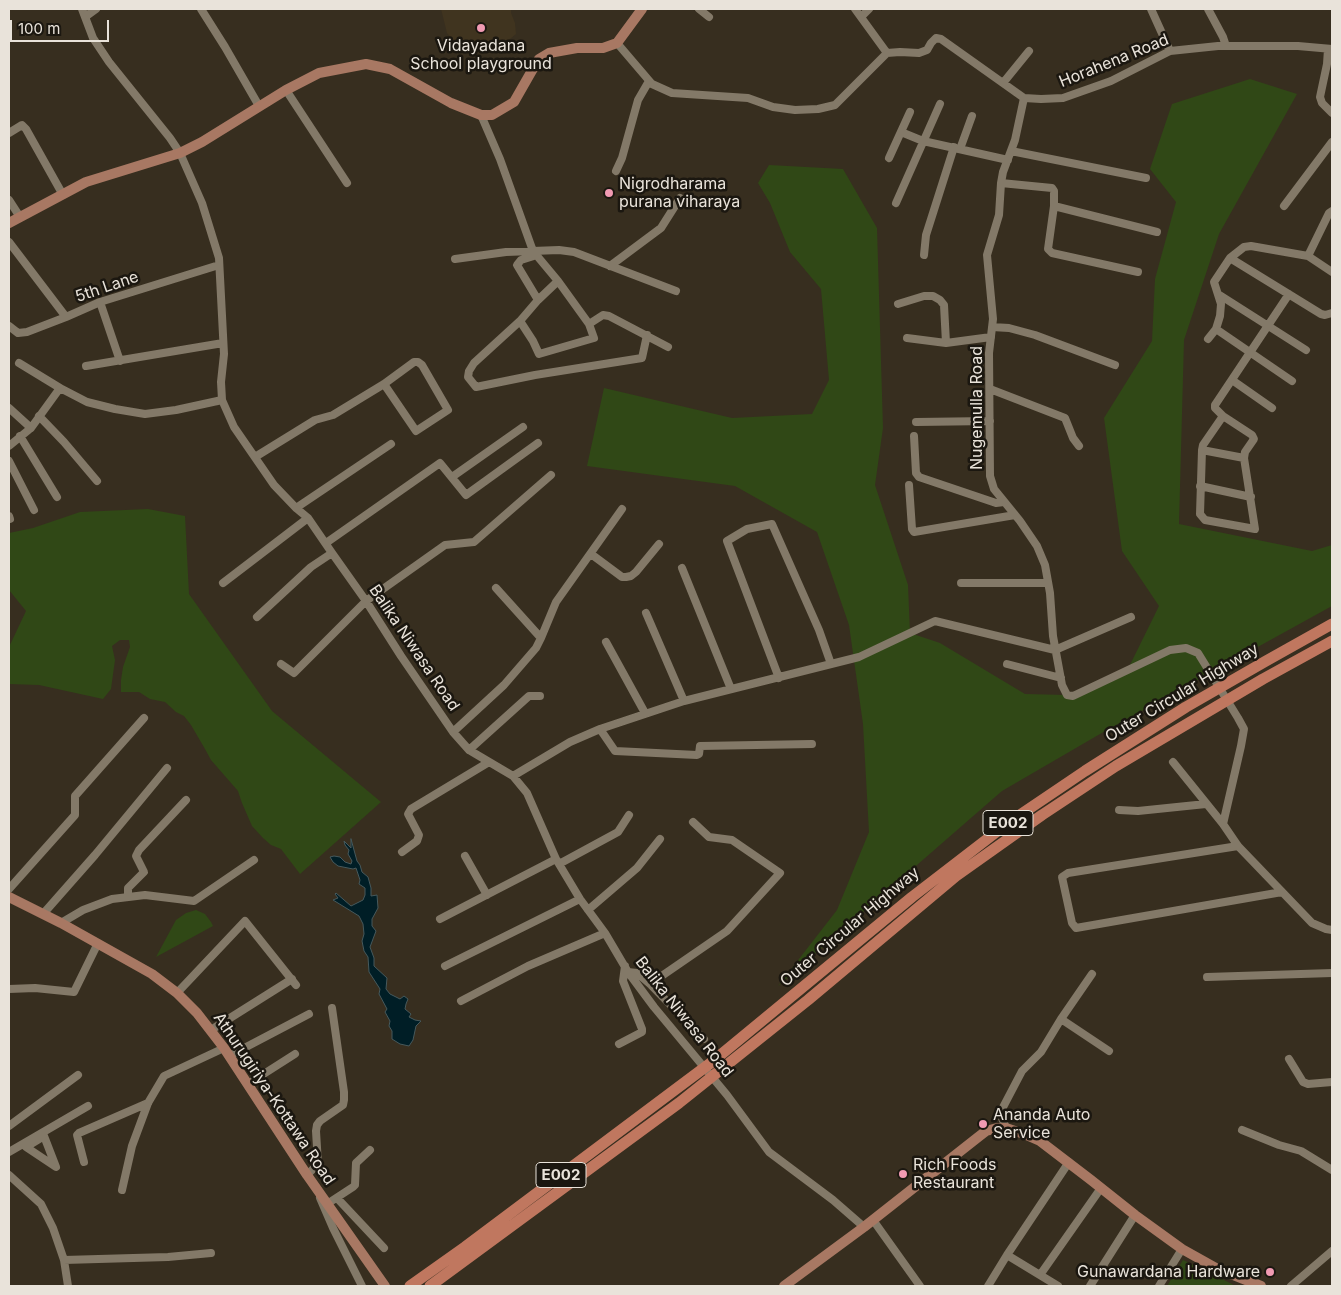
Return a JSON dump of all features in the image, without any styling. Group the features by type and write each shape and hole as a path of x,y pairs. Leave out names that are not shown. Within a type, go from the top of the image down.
{"highway":[{"name":"Outer Circular Highway","path":"410,1286 712,1062 912,897 1008,823 1085,771 1186,707 1332,624"},
{"name":"Outer Circular Highway","path":"430,1286 679,1103 808,1000 956,876 1034,820 1116,766 1263,679 1332,641"}],"main road":[{"path":"9,223 86,182 180,153 202,142 258,106 319,73 366,64 390,69 451,102 481,115 492,115 514,102 539,59 549,53 577,48 603,48 617,43 642,9"},
{"name":"Athurugiriya-Kottawa Road","path":"9,897 61,923 152,974 177,993 197,1013 211,1030 327,1204 385,1286"},
{"path":"784,1286 864,1227 977,1138 997,1128 1006,1128 1040,1141 1182,1250 1216,1268 1261,1286"}],"street":[{"name":"Balika Niwasa Road","path":"82,9 93,38 109,62 180,153 202,203 219,258 224,354 221,382 222,400 234,427 274,485 308,518 326,543 453,732 469,750 513,776 527,793 558,862 580,899 654,1007 727,1095 769,1152 833,1200 864,1227"},
{"path":"85,17 96,9"},
{"path":"201,9 226,47 258,106"},
{"path":"699,9 709,17"},
{"path":"855,9 887,53"},
{"path":"861,17 869,9"},
{"path":"1150,9 1170,51"},
{"path":"1208,9 1226,46"},
{"path":"617,43 652,84 672,93 748,98 773,107 795,110 818,110 835,105 887,53 919,53 927,50 936,38 1024,98"},
{"name":"Horahena Road","path":"1024,98 1063,98 1111,81 1170,51 1226,46 1298,46 1330,49"},
{"path":"1330,49 1320,97 1322,103 1332,113"},
{"path":"1003,83 1029,51"},
{"path":"616,171 622,158 638,100 649,81"},
{"path":"286,90 346,183"},
{"name":"Nugemulla Road","path":"1024,98 1001,182 999,215 987,255 993,319 989,353 990,476 994,489 1037,546 1045,565 1055,650 1062,685 1067,695 1073,696 1170,650 1186,648 1198,653 1244,729 1223,824"},
{"path":"896,203 940,104"},
{"path":"889,158 910,112"},
{"path":"481,115 535,253 589,324 594,338 539,354 520,321"},
{"path":"924,255 926,235 957,148 972,116"},
{"path":"9,133 22,125 26,129 63,195"},
{"path":"901,132 923,141 1008,160"},
{"path":"1284,206 1332,142"},
{"path":"1011,151 1146,178"},
{"path":"1001,182 1052,188 1054,191 1054,206 1048,249 1052,252 1138,272"},
{"path":"610,266 661,228 680,198"},
{"path":"9,200 20,217"},
{"path":"1054,206 1157,232"},
{"path":"1308,256 1329,213 1332,212"},
{"name":"5th Lane","path":"9,242 66,317 100,302 220,265"},
{"path":"1208,339 1216,329 1220,316 1221,304 1214,282 1230,258 1244,247 1251,246 1308,256 1332,272"},
{"path":"455,259 506,252 535,253 559,250 574,252 676,291"},
{"path":"535,253 521,260 517,265 538,300"},
{"path":"1230,258 1320,314 1332,313"},
{"path":"558,281 520,321 474,364 469,371 468,377 476,388 535,375 642,358 647,335"},
{"path":"1218,294 1306,350"},
{"path":"1223,416 1202,450 1200,514 1204,520 1255,529 1244,458 1245,452 1254,439 1252,435 1223,416 1215,408 1215,405 1289,294"},
{"path":"898,304 924,296 933,296 940,300 944,305 946,343"},
{"path":"100,302 120,360"},
{"path":"589,324 602,315 609,316 668,347"},
{"path":"9,326 18,333 27,332 66,317"},
{"path":"992,327 1009,328 1035,335 1115,365"},
{"path":"1216,329 1292,381"},
{"path":"907,338 946,343 991,337"},
{"path":"86,366 223,343"},
{"path":"255,457 315,420 334,415 384,384 414,362 422,364 448,410 416,432 384,384"},
{"path":"19,363 87,402 115,409 145,414 176,410 222,400"},
{"path":"1232,380 1272,408"},
{"path":"9,446 31,428 60,388"},
{"path":"990,389 1065,418 1073,438 1079,446"},
{"path":"9,408 31,428"},
{"path":"39,416 96,480"},
{"path":"916,422 990,421"},
{"path":"452,477 523,427"},
{"path":"20,436 57,497"},
{"path":"914,436 916,473 919,477 996,503 1004,502"},
{"path":"326,543 440,463 466,495 538,443"},
{"path":"296,508 391,444"},
{"path":"1202,450 1244,458"},
{"path":"9,461 34,510"},
{"path":"281,664 294,673 366,601 445,545 474,542 551,475"},
{"path":"909,485 912,529 914,532 1015,515"},
{"path":"1200,486 1250,497"},
{"path":"453,732 504,685 536,648 556,602 622,509"},
{"path":"223,584 308,518"},
{"path":"779,678 727,541 747,529 772,524 819,630 831,664"},
{"path":"591,554 626,578 636,572 658,544"},
{"path":"257,616 311,567 332,553"},
{"path":"682,568 731,689"},
{"path":"961,583 1048,583"},
{"path":"496,588 541,638"},
{"path":"646,613 684,701"},
{"path":"513,776 570,742 600,729 684,701 859,657 935,621 1055,650 1131,617"},
{"path":"606,642 645,713"},
{"path":"1007,664 1061,678"},
{"path":"469,750 529,696 540,696"},
{"path":"9,888 75,815 75,796 144,718"},
{"path":"600,729 616,751 697,755 699,754 700,746 812,744"},
{"path":"402,852 417,841 419,835 408,814 411,809 489,762"},
{"path":"1173,762 1223,824 1238,846 1312,923 1332,930"},
{"path":"43,914 95,856 167,768"},
{"path":"128,897 128,888 144,872 136,856 139,850 186,800"},
{"path":"1119,810 1138,811 1206,804"},
{"path":"440,919 618,832 629,815"},
{"path":"650,984 727,930 780,873 732,840 709,836 693,822"},
{"path":"588,910 637,868 660,840"},
{"path":"1238,846 1068,874 1062,877 1072,923 1076,928 1282,892"},
{"path":"465,856 487,895"},
{"path":"61,923 83,910 112,900 128,897 144,895 194,900 254,860"},
{"path":"445,966 580,899"},
{"path":"177,993 245,921 294,982 211,1030"},
{"path":"461,1001 528,966 604,933"},
{"path":"9,989 35,988 74,992 98,943"},
{"path":"619,1044 642,1032 623,982 627,969 650,984 704,1039"},
{"path":"1207,977 1332,973"},
{"path":"1006,1128 1000,1113 1022,1071 1041,1052 1092,974"},
{"path":"308,1175 318,1164 316,1131 318,1125 343,1105 344,1100 332,1008"},
{"path":"122,1190 132,1146 148,1103 164,1076 226,1052 309,1014"},
{"path":"1061,1019 1109,1052"},
{"path":"248,1084 295,1054"},
{"path":"1289,1059 1302,1082 1308,1084 1332,1082"},
{"path":"9,1126 78,1075"},
{"path":"84,1162 78,1133 148,1103"},
{"path":"9,1152 22,1147 88,1106"},
{"path":"1242,1130 1279,1145 1301,1151 1332,1170"},
{"path":"327,1204 355,1185 356,1163 370,1150"},
{"path":"988,1286 1007,1254 1069,1162"},
{"path":"9,1174 41,1204 53,1228 64,1260 68,1286"},
{"path":"315,1186 332,1228 362,1286"},
{"path":"1040,1275 1101,1188"},
{"path":"337,1198 384,1248"},
{"path":"1090,1286 1135,1215"},
{"path":"873,1220 920,1286"},
{"path":"1159,1286 1182,1250"},
{"path":"1291,1286 1332,1251"},
{"path":"64,1260 168,1257 211,1253"},
{"path":"1007,1254 1058,1286"}],"shaded area":[{"name":"Vidayadana School playground","path":"441,9 511,9 516,34 505,43 485,50 468,53 459,48 447,33"}],"green space":[{"path":"1250,79 1297,94 1219,234 1184,340 1179,524 1312,551 1332,545 1332,606 1100,734 1002,791 778,986 837,910 869,832 863,724 849,625 817,532 735,486 587,466 604,388 732,418 812,414 829,380 821,289 790,252 770,203 758,183 769,165 843,169 877,228 883,428 875,485 908,585 910,633 940,643 1025,694 1067,695 1126,673 1159,606 1122,551 1104,418 1152,341 1155,279 1176,202 1150,169 1172,104"},
{"path":"148,509 185,516 189,594 272,711 381,802 300,874 281,849 271,845 252,826 238,791 211,760 184,716 176,712 165,702 150,699 139,692 121,692 123,667 130,647 129,640 120,640 112,646 115,660 111,689 103,699 39,685 9,684 9,647 26,611 9,590 9,533 33,528 80,512"},
{"path":"196,910 205,914 213,926 156,957 176,920 186,913"},
{"path":"1183,1260 1232,1284 1234,1286 1167,1286"}],"water":[{"path":"351,839 357,861 362,872 368,877 371,896 377,895 378,908 372,919 372,926 376,931 370,947 374,958 374,966 387,978 386,989 390,994 400,999 404,996 408,999 405,1009 411,1014 409,1017 421,1021 416,1026 413,1040 409,1046 400,1044 392,1039 392,1031 389,1026 390,1021 385,1012 387,1009 379,994 380,989 369,972 368,957 364,951 362,941 364,934 363,924 359,916 333,900 338,898 336,893 351,906 363,900 365,895 365,888 359,884 360,880 356,868 338,866 330,857 340,857 345,862 351,864 352,861 348,854 349,850 344,841 351,848"}],"place":[{"name":"Vidayadana School playground","path":"481,28"},
{"name":"Nigrodharama purana viharaya","path":"609,193"},
{"name":"Ananda Auto Service","path":"983,1124"},
{"name":"Rich Foods Restaurant","path":"903,1174"},
{"name":"Gunawardana Hardware","path":"1270,1272"}]}
